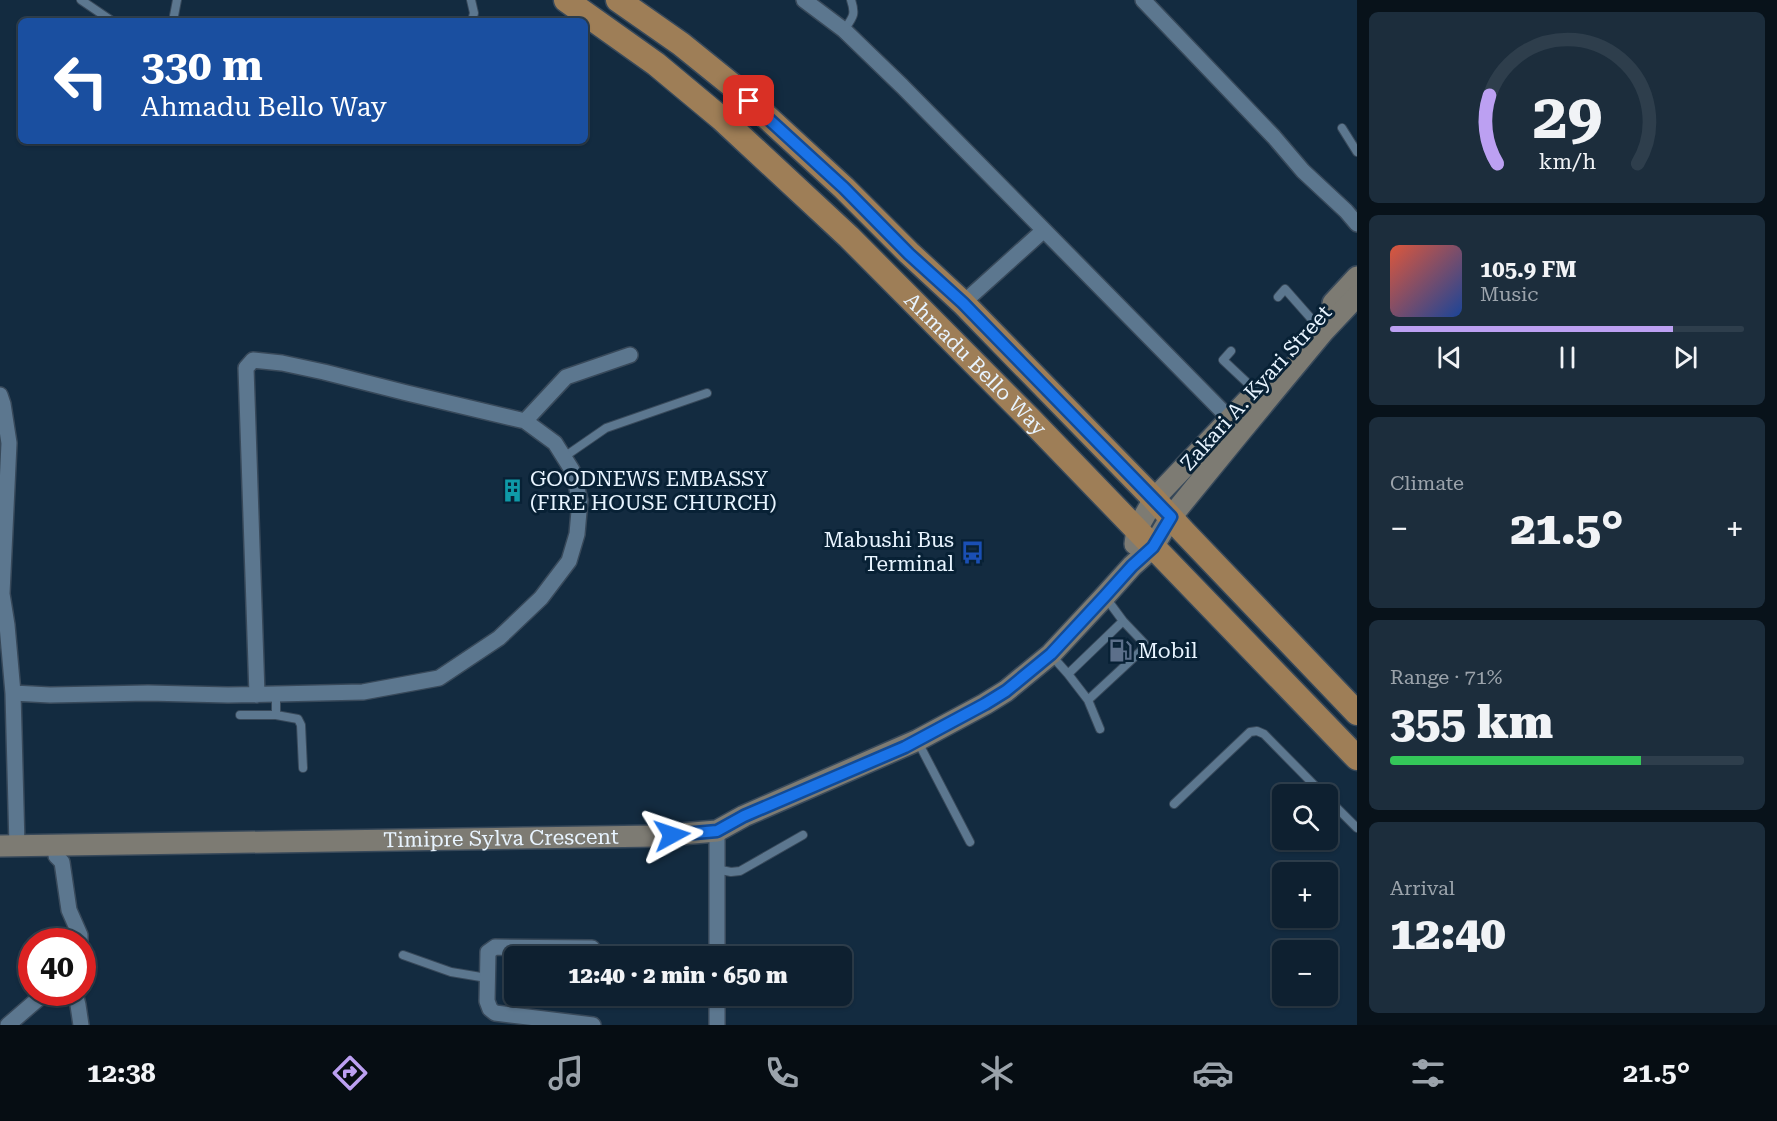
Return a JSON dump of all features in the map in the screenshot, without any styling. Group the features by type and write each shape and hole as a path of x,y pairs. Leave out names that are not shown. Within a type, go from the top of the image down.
{"main road":[{"name":"Ahmadu Bello Way","path":"566,0 656,64 722,119 849,237 1030,419 1357,758"},
{"name":"Ahmadu Bello Way","path":"618,0 681,44 733,86 844,188 909,254 963,303 1154,499 1357,714"}],"street":[{"path":"804,0 844,30 902,86 1231,420"},
{"path":"1143,0 1274,137 1303,171 1357,224"},
{"path":"963,303 1044,230"},
{"name":"Zakari A. Kyari Street","path":"1154,499 1231,420 1357,277"},
{"name":"Zakari A. Kyari Street","path":"1171,517 1323,332 1357,296"},
{"path":"525,421 566,377 630,355"},
{"path":"13,693 257,695 363,692 440,678 499,638 541,598 569,561 577,534 580,500 572,470 555,443 525,421 324,372 282,363 253,360 246,369 257,695"},
{"path":"0,395 9,443 1,594 7,626 13,693 9,846"},
{"path":"1132,566 1137,529 1154,499"},
{"name":"Timipre Sylva Crescent","path":"9,846 656,836 717,831 744,816 918,741 1006,691 1051,654 1132,566 1153,547 1171,517"},
{"path":"717,831 717,946"},
{"path":"56,845 56,856 62,862 69,910 77,928"},
{"path":"504,947 495,947 488,952 486,1001 490,1009 495,1013 593,1025"},
{"path":"8,1025 30,1006"},
{"path":"78,1006 81,1025"},
{"path":"717,1006 717,1025"}],"lane":[{"path":"81,0 108,18"},
{"path":"174,18 177,0"},
{"path":"471,0 473,18"},
{"path":"844,30 854,17 851,0"},
{"path":"1342,128 1357,152"},
{"path":"1278,297 1285,289 1315,323"},
{"path":"1231,351 1223,360 1256,391"},
{"path":"564,458 606,428 707,393"},
{"path":"1088,700 1142,650 1144,643 1123,621 1105,596"},
{"path":"1068,674 1123,621"},
{"path":"1051,654 1088,700 1100,729"},
{"path":"276,694 276,715"},
{"path":"240,715 276,715 292,717 300,722 303,768"},
{"path":"1174,804 1250,732 1257,731 1264,734 1313,784"},
{"path":"918,741 970,842"},
{"path":"1338,809 1357,828"},
{"path":"717,862 721,870 740,871 803,835"},
{"path":"403,955 451,972 487,978"}],"place":[{"name":"GOODNEWS EMBASSY (FIRE HOUSE CHURCH)","path":"512,491"},
{"name":"Mabushi Bus Terminal","path":"972,552"},
{"name":"Mobil","path":"1120,651"}],"route":[{"path":"672,835 717,831 744,816 918,741 1006,691 1051,654 1132,566 1153,547 1171,517 963,303 909,254 844,188 749,101"}]}
